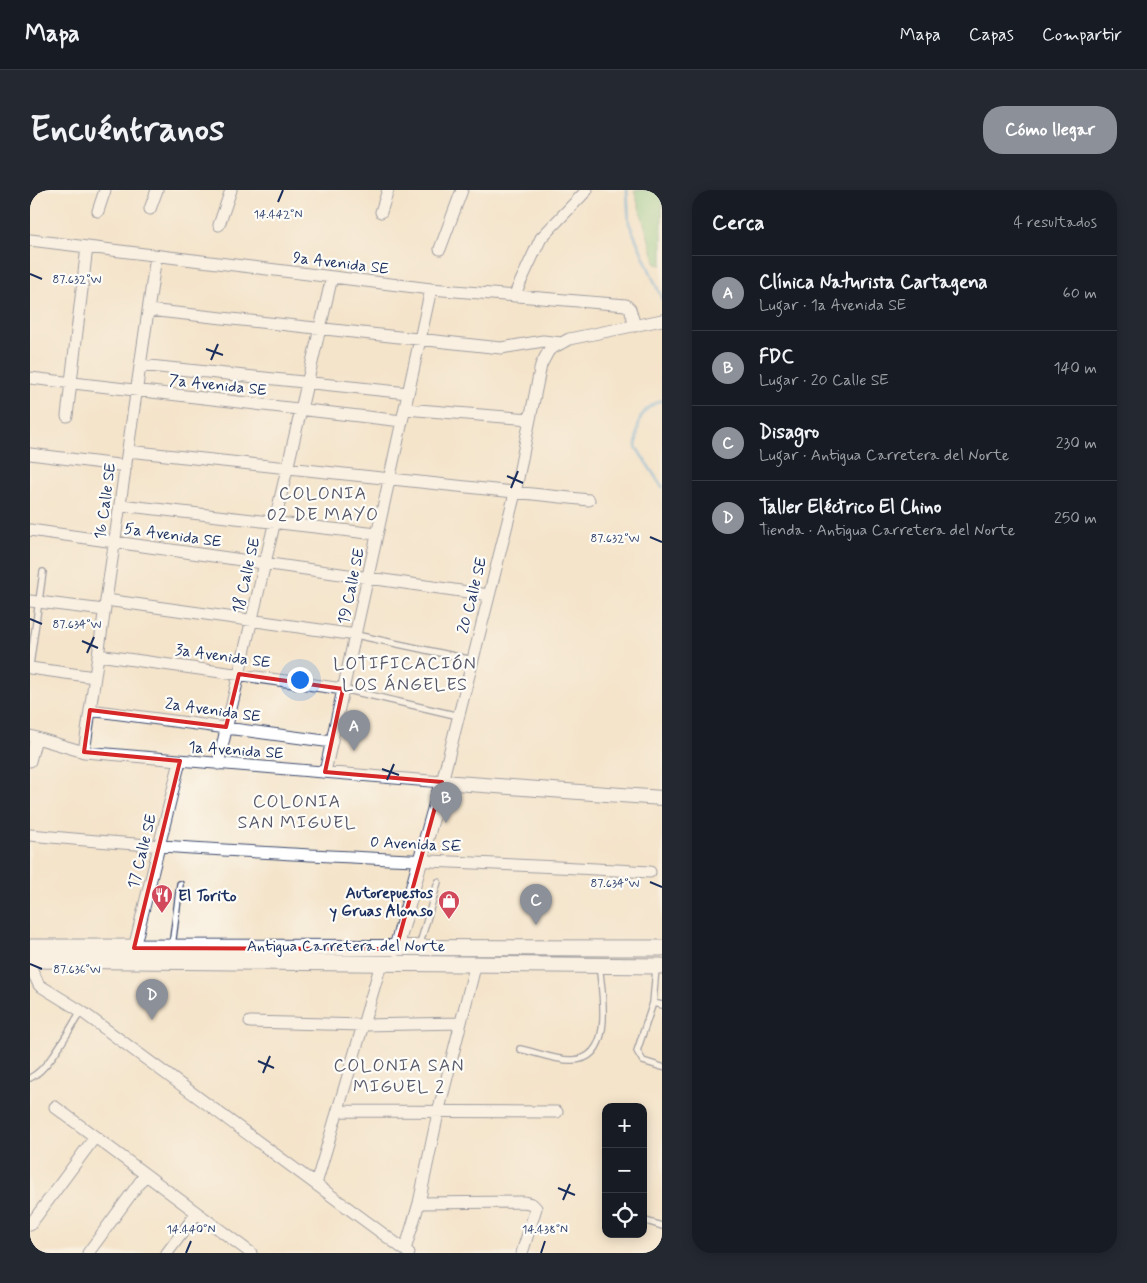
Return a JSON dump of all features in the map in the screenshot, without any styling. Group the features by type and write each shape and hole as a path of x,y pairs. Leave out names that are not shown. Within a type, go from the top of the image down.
{"main road":[{"name":"Antigua Carretera del Norte","path":"30,947 662,948"},
{"name":"Antigua Carretera del Norte","path":"30,960 659,966"}],"street":[{"path":"98,211 105,190"},
{"path":"150,209 157,190"},
{"path":"219,225 231,190"},
{"path":"440,249 462,190"},
{"path":"514,296 542,238 587,190"},
{"path":"381,212 386,191"},
{"name":"9a Avenida SE","path":"30,240 431,289 626,305 630,309 635,326"},
{"path":"67,416 87,247"},
{"name":"16 Calle SE","path":"84,752 156,256"},
{"name":"18 Calle SE","path":"218,764 332,277"},
{"name":"19 Calle SE","path":"325,772 431,289"},
{"path":"148,310 501,348 543,341 562,343 662,320"},
{"name":"20 Calle SE","path":"396,949 422,859 515,493 541,365 549,350 562,343"},
{"path":"140,365 408,393"},
{"name":"7a Avenida SE","path":"30,378 402,421"},
{"path":"405,408 530,419"},
{"path":"128,450 589,500"},
{"path":"30,454 126,466"},
{"path":"120,505 377,534"},
{"name":"5a Avenida SE","path":"30,530 489,595"},
{"path":"34,601 105,605 356,635"},
{"name":"3a Avenida SE","path":"98,655 343,689"},
{"path":"30,666 94,677"},
{"name":"2a Avenida SE","path":"90,710 332,742"},
{"path":"30,761 33,737"},
{"name":"1a Avenida SE","path":"33,737 84,752 442,782"},
{"name":"17 Calle SE","path":"134,948 180,761"},
{"path":"442,782 662,798"},
{"name":"0 Avenida SE","path":"30,836 159,848 422,859 650,872"},
{"path":"30,966 39,984 81,1011 316,1184 392,1248 407,1251 438,1113 476,963"},
{"path":"316,1184 381,964"},
{"path":"250,1022 363,1025 460,1023"},
{"path":"55,1107 250,1253"},
{"path":"338,1111 438,1113 557,1112"},
{"path":"30,1225 95,1137"},
{"path":"88,1253 145,1175"},
{"path":"418,1203 524,1202 532,1204 536,1208 536,1215 525,1252"},
{"path":"167,1253 197,1213"}],"lane":[{"path":"30,666 34,601 43,572"},
{"path":"356,635 472,660"},
{"path":"343,689 459,716"},
{"path":"418,949 438,882"},
{"path":"172,948 180,884"},
{"path":"520,1049 573,1060 586,1057 598,1046 602,1032 600,965"},
{"path":"659,966 652,1004 637,1052 643,1061 662,1067"},
{"path":"652,1004 662,1006"},
{"path":"30,1078 38,1073 46,1064 81,1011"},
{"path":"647,1221 662,1226"}],"highlighted area":[{"path":"239,674 343,689 325,772 442,782 396,949 134,948 180,761 84,752 90,710 226,727"}],"green space":[{"path":"634,190 662,190 662,265 656,264"}],"waterway":[{"path":"627,190 629,223 662,299"},
{"path":"662,400 648,408 640,418 636,447 662,487"}],"place":[{"name":"Clínica Naturista Cartagena","path":"354,751"},
{"name":"FDC","path":"446,823"},
{"name":"El Torito","path":"162,914"},
{"name":"Autorepuestos y Gruas Alonso","path":"449,920"},
{"name":"Disagro","path":"536,925"},
{"name":"Taller Eléctrico El Chino","path":"152,1020"}],"district":[{"name":"COLONIA 02 DE MAYO","path":"323,503"},
{"name":"LOTIFICACIÓN LOS ÁNGELES","path":"405,673"},
{"name":"COLONIA SAN MIGUEL","path":"297,811"},
{"name":"COLONIA SAN MIGUEL 2","path":"399,1075"}]}
